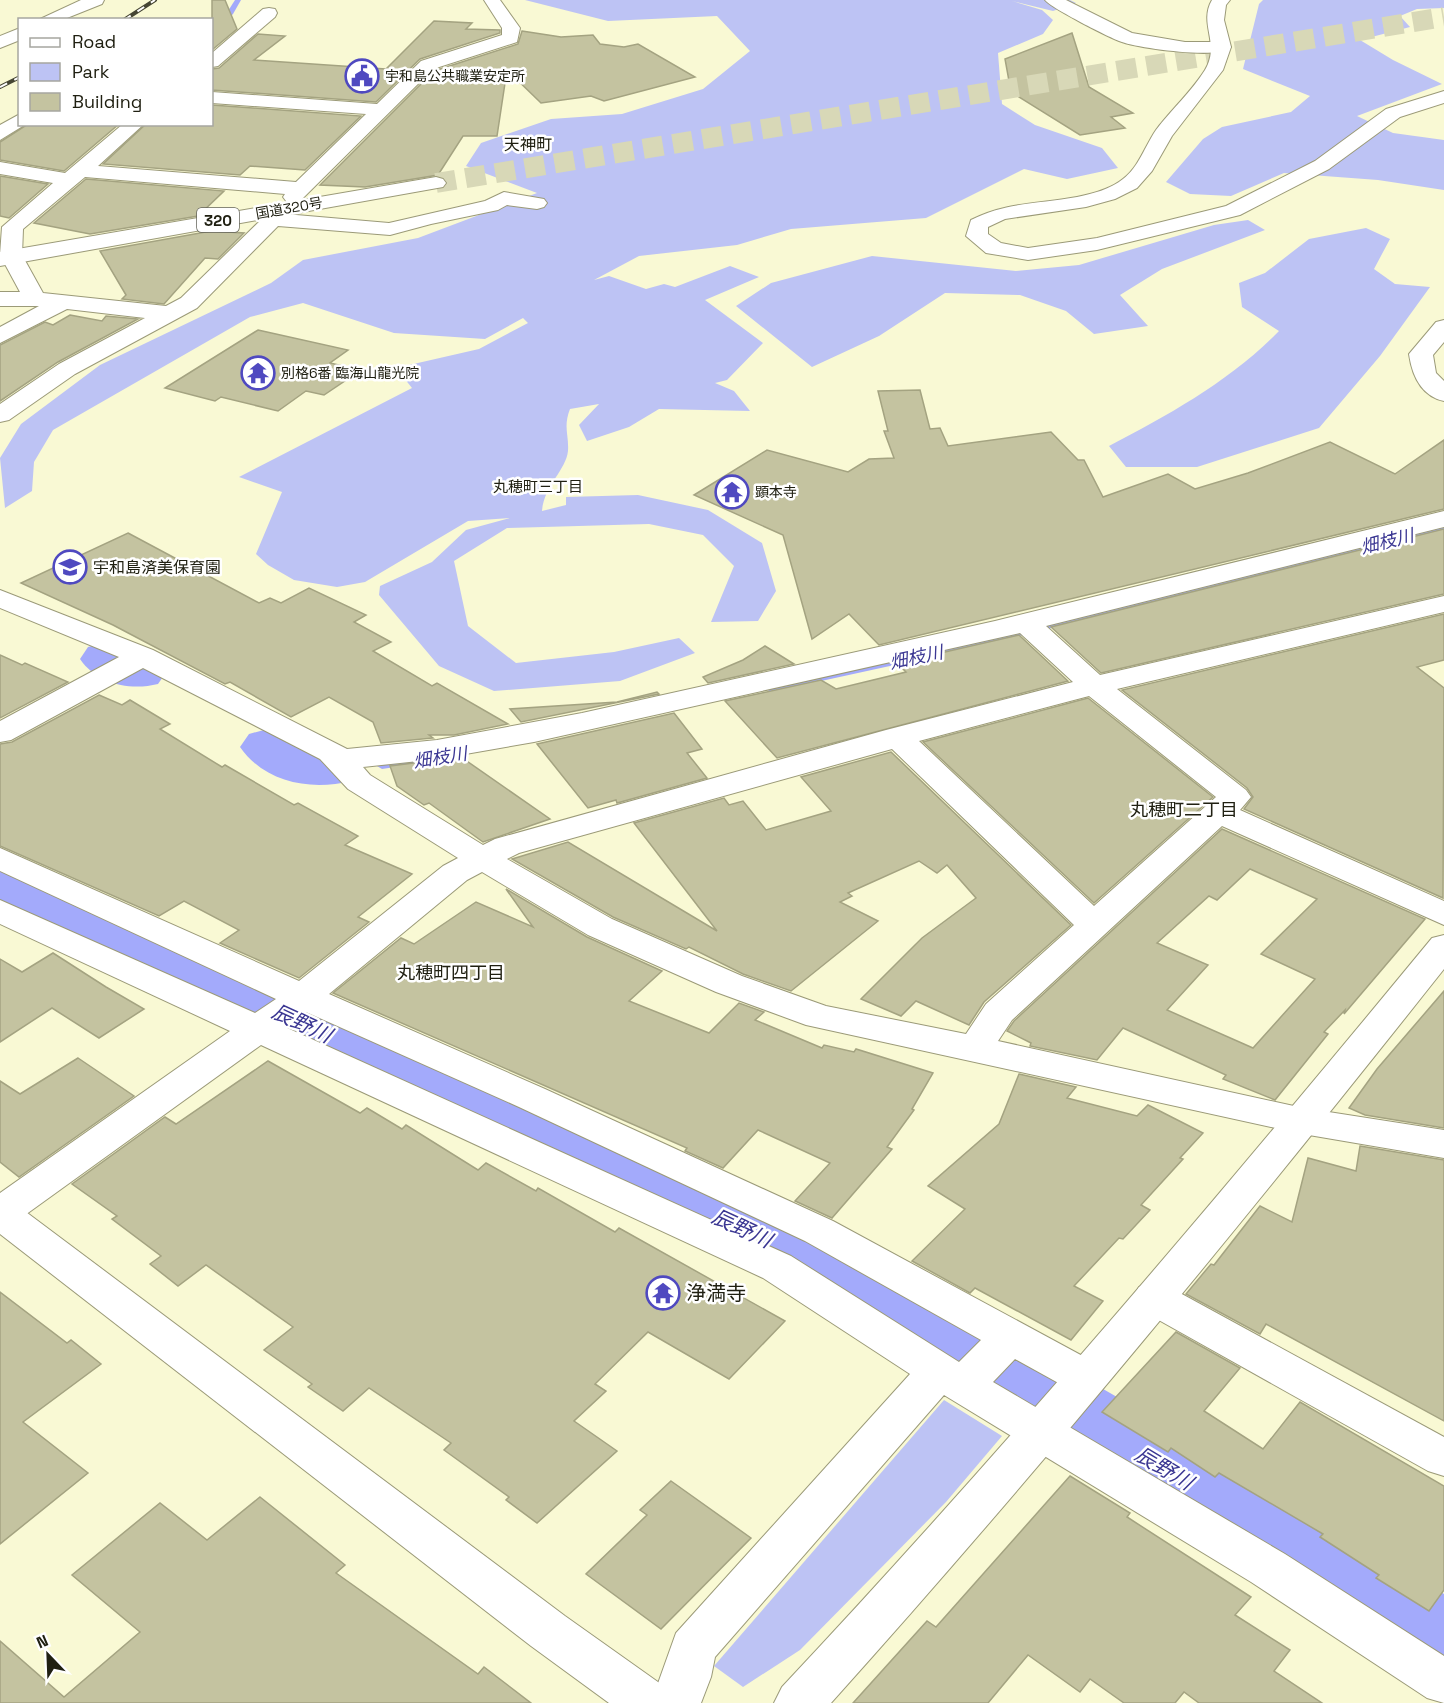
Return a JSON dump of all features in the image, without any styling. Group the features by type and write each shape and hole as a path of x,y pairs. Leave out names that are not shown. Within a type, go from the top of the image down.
{"main road":[{"path":"51,18 96,0"},
{"path":"0,168 297,193 427,65 511,38 511,28 492,0"},
{"path":"1053,0 1127,38 1185,48 1222,47"},
{"path":"1222,0 1218,3 1215,20 1222,47 1214,70 1163,134 1142,171 1130,184 1108,195 1079,203 1000,213 978,224 977,236 994,248 1028,254 1097,244 1233,211 1322,165 1393,113 1444,97"},
{"path":"213,61 264,17 245,10"},
{"path":"213,97 381,110"},
{"path":"0,134 18,121"},
{"path":"35,299 5,258 7,238 13,227 133,126"},
{"name":"国道320号","path":"5,258 436,183"},
{"path":"0,416 67,369 189,303 273,219 390,229 491,206 504,198 537,203"},
{"path":"0,299 35,299 172,314"},
{"path":"0,336 62,303"},
{"path":"1444,327 1421,354 1424,375 1444,394"},
{"path":"340,759 388,756 514,736 1033,630 1444,519"},
{"path":"0,598 130,663 222,694 340,759 359,782 481,858 600,927 729,984 819,1017 975,1048 1303,1121 1444,1144"},
{"path":"648,1703 548,1632 0,1213 303,997 455,873 507,846 1092,684 1320,630 1444,604"},
{"path":"975,1048 999,1012 1235,797 1092,684 1033,630"},
{"path":"0,733 130,663"},
{"path":"897,737 1094,925"},
{"path":"1218,812 1314,858 1444,914"},
{"path":"0,858 303,997 532,1098 819,1231 978,1362 1063,1405"},
{"path":"0,911 264,1025 978,1362 1063,1405 1268,1568 1444,1683"},
{"path":"799,1703 1063,1405 1303,1121 1444,946"},
{"path":"1154,1298 1444,1458"},
{"path":"676,1703 687,1677 693,1648 978,1362"}],"green space":[{"path":"525,0 1070,0 1076,3 1053,11 1012,1 1042,10 1053,20 1043,34 998,53 1002,104 1035,125 1102,148 1118,168 1067,179 1024,169 926,218 791,229 737,245 639,256 594,280 609,276 646,289 664,284 675,287 730,266 759,277 705,300 763,343 727,380 715,383 734,391 750,411 659,409 629,427 587,441 579,425 599,404 570,409 567,421 568,451 547,494 542,511 566,505 566,497 638,495 708,510 762,543 776,591 758,621 711,622 734,566 703,535 649,524 507,528 454,561 468,626 516,663 614,652 679,638 695,653 620,681 494,691 439,666 379,595 380,586 432,562 466,530 510,518 468,521 365,582 337,587 294,580 268,565 256,554 282,492 239,477 412,388 396,368 479,349 528,323 523,318 485,339 394,333 303,303 250,317 53,430 34,462 32,491 5,508 0,458 21,424 100,365 271,283 303,260 418,238 537,193 466,166 481,143 551,119 622,114 703,89 750,51 717,16 608,21"},
{"path":"1263,0 1444,0 1444,8 1417,9 1400,16 1410,27 1360,40 1393,60 1442,84 1357,116 1393,133 1444,140 1444,190 1378,180 1284,173 1231,196 1190,194 1166,182 1203,139 1222,127 1291,112 1310,96 1243,69 1259,4"},
{"path":"1248,220 1265,230 1162,269 1120,295 1148,326 1094,334 1066,311 1020,295 945,293 879,336 812,367 736,306 771,283 872,256 1016,271 1079,265 1214,225"},
{"path":"1366,228 1390,239 1374,269 1395,284 1430,287 1380,356 1319,428 1197,467 1126,467 1109,446 1177,409 1220,381 1279,331 1242,307 1239,283 1265,273 1309,239"},
{"path":"944,1400 1002,1436 946,1502 800,1650 743,1687 714,1666"}],"building":[{"path":"212,0 225,0 237,29 213,49 213,18"},
{"path":"434,21 472,23 466,29 500,30 500,33 420,59 376,102 213,90 213,69 219,68 258,34 285,36 254,60 386,69"},
{"path":"522,31 561,37 593,35 600,44 624,47 638,44 695,77 604,101 591,96 541,103 507,70 497,136 463,136 438,175 365,187 320,185 434,71 518,44"},
{"path":"1072,33 1089,87 1133,113 1111,117 1125,128 1080,135 1011,92 1005,59"},
{"path":"213,105 361,116 305,170 250,166 240,175 103,164 144,126 213,126"},
{"path":"25,126 117,126 64,171 0,160 0,142"},
{"path":"0,176 48,184 9,218 0,216"},
{"path":"86,179 224,191 198,216 90,234 34,223"},
{"path":"211,231 244,233 218,259 205,258 164,304 122,299 126,295 100,251"},
{"path":"70,315 102,321 106,316 138,319 58,362 0,401 0,345 45,322 53,325"},
{"path":"258,330 348,350 330,363 361,370 324,395 306,391 278,411 221,397 215,401 165,388"},
{"path":"920,390 930,429 940,428 948,446 1051,432 1078,460 1084,460 1103,497 1168,474 1195,489 1248,473 1330,442 1395,474 1444,440 1444,509 879,645 849,614 812,639 783,535 694,495 767,450 848,472 869,459 894,458 884,431 888,431 878,391"},
{"path":"1444,529 1444,594 1101,673 1051,627"},
{"path":"128,533 259,603 270,598 281,603 309,588 366,615 354,622 391,642 373,651 432,686 437,683 508,724 454,735 429,735 433,738 381,743 373,722 329,697 291,717 230,682 225,684 113,625 21,583"},
{"path":"1444,614 1444,660 1417,667 1444,688 1443,898 1244,809 1253,797 1247,788 1122,690"},
{"path":"1019,635 1068,681 777,758 725,701 821,680 836,689 906,672 897,663"},
{"path":"765,646 794,664 708,683 703,677 743,660"},
{"path":"0,655 22,665 25,663 68,682 0,718"},
{"path":"657,692 659,694 521,722 510,709 617,702"},
{"path":"99,695 122,705 130,700 170,724 160,729 222,767 225,765 294,805 298,803 358,836 345,845 412,874 358,917 369,922 299,978 220,943 239,930 184,901 159,916 0,846 0,744 12,742"},
{"path":"1088,698 1213,797 1094,903 923,742"},
{"path":"674,713 702,749 687,753 707,778 617,803 616,800 588,808 537,744"},
{"path":"891,752 1071,925 984,1002 969,1025 916,1001 901,1016 861,999 922,938 976,898 947,865 937,873 919,861 848,893 852,896 840,902 878,921 791,991 743,974 689,947 686,949 613,917 512,859 568,842 717,931 634,823 724,798 729,805 743,801 766,830 831,811 801,777"},
{"path":"461,757 550,819 483,842 429,803 424,805 397,786 390,766"},
{"path":"1222,829 1425,919 1344,1014 1345,1010 1324,1032 1328,1034 1275,1100 1223,1079 1226,1075 1123,1028 1097,1060 1030,1046 1031,1043 1007,1031 1014,1021","holes":["1250,869 1317,899 1261,954 1315,979 1253,1048 1167,1010 1208,965 1157,943 1209,896 1217,900"]},
{"path":"506,889 587,937 662,971 629,1001 709,1033 739,1003 764,1012 755,1020 822,1048 824,1045 854,1052 856,1049 933,1073 912,1109 914,1110 887,1147 892,1149 832,1218 795,1201 830,1163 758,1130 723,1168 685,1151 687,1148 333,993 401,938 414,944 476,902 533,927"},
{"path":"53,953 144,1009 99,1038 52,1008 0,1042 0,959 22,972"},
{"path":"1444,991 1444,1128 1365,1115 1349,1108 1377,1069"},
{"path":"78,1058 134,1096 19,1177 0,1162 0,1081 20,1094"},
{"path":"268,1061 360,1113 367,1108 402,1129 406,1125 478,1170 486,1163 536,1191 538,1188 615,1232 619,1228 785,1321 729,1379 648,1332 595,1384 606,1391 574,1421 617,1451 537,1523 506,1500 509,1497 444,1450 451,1443 369,1388 343,1411 308,1387 312,1384 264,1350 293,1327 206,1265 178,1286 150,1264 161,1256 112,1219 117,1216 72,1184 165,1117 176,1124"},
{"path":"1019,1074 1076,1087 1067,1098 1137,1116 1148,1105 1203,1133 1180,1158 1183,1159 1141,1205 1150,1210 1123,1239 1119,1238 1074,1286 1103,1301 1071,1340 975,1288 970,1293 912,1261 965,1209 928,1186 999,1124"},
{"path":"1360,1146 1444,1160 1444,1421 1266,1324 1260,1334 1186,1294 1211,1264 1214,1265 1260,1206 1292,1222 1308,1158 1356,1171"},
{"path":"0,1292 67,1343 71,1340 101,1364 23,1422 88,1473 0,1544"},
{"path":"1176,1332 1240,1368 1204,1411 1263,1449 1300,1402 1444,1486 1444,1590 1429,1611 1376,1578 1379,1575 1320,1537 1323,1534 1219,1473 1215,1477 1171,1448 1168,1452 1102,1412"},
{"path":"1070,1476 1130,1513 1127,1517 1251,1597 1235,1615 1290,1650 1274,1671 1322,1703 1199,1703 1184,1692 1175,1703 1124,1703 1090,1679 1080,1692 1028,1655 988,1703 853,1703 927,1621 936,1627"},
{"path":"671,1481 751,1538 661,1629 586,1574 647,1515 640,1510"},
{"path":"260,1497 345,1565 336,1573 478,1674 484,1667 531,1703 0,1703 0,1641 64,1697 140,1632 72,1575 160,1503 207,1540"}],"waterway":[{"path":"223,21 231,13 238,0"},
{"name":"畑枝川","path":"771,689 963,647 1444,527"},
{"path":"109,659 137,671"},
{"name":"畑枝川","path":"271,747 304,766 329,768"},
{"name":"畑枝川","path":"382,766 417,761"},
{"name":"辰野川","path":"0,883 815,1261 1324,1563 1444,1647"}],"tunnel":[{"path":"436,183 1444,17"}],"railway":[{"path":"127,18 155,0"},
{"path":"0,87 18,78"}],"place":[{"name":"宇和島公共職業安定所","path":"362,76"},
{"name":"別格6番 臨海山龍光院","path":"258,373"},
{"name":"顕本寺","path":"732,492"},
{"name":"宇和島済美保育園","path":"70,567"},
{"name":"浄満寺","path":"663,1293"}],"district":[{"name":"天神町","path":"528,144"},
{"name":"丸穂町三丁目","path":"538,486"},
{"name":"丸穂町二丁目","path":"1184,809"},
{"name":"丸穂町四丁目","path":"451,972"}]}
